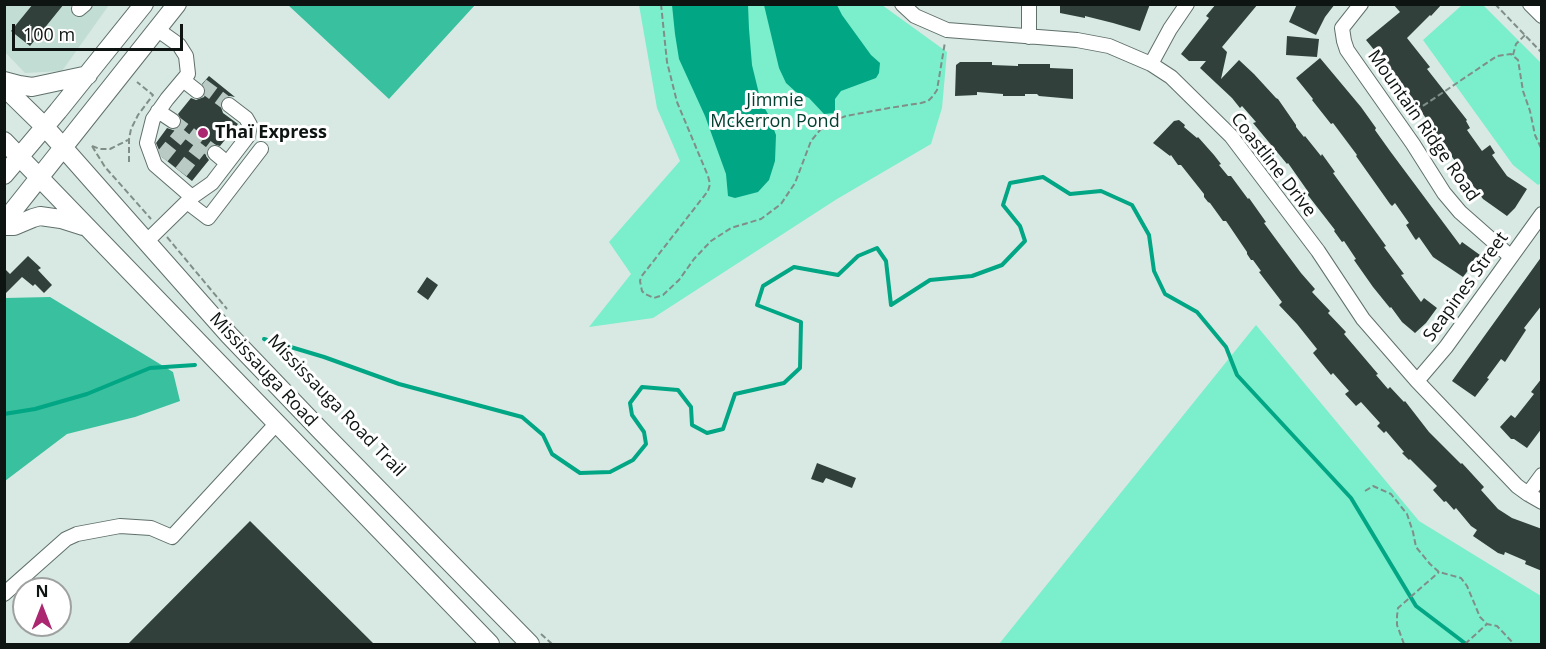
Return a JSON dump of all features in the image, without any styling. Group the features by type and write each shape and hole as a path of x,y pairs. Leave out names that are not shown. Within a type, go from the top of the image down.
{"main road":[{"path":"4,175 144,4"},
{"path":"88,228 61,219 40,216 14,226 4,224 177,4"},
{"path":"4,81 32,87 88,75"},
{"name":"Mississauga Road","path":"4,87 45,127 229,335 321,431 533,637"},
{"name":"Mississauga Road","path":"4,141 490,645"}],"street":[{"name":"Coastline Drive","path":"902,4 915,16 947,30 1077,40 1109,46 1151,64 1171,77 1231,136 1318,251 1363,319 1417,381 1517,486 1542,502"},
{"path":"1029,4 1029,37"},
{"path":"1151,64 1187,4"},
{"name":"Mountain Ridge Road","path":"1361,4 1342,28 1351,56 1444,193 1460,212 1511,257"},
{"path":"1530,4 1542,16"},
{"path":"158,30 179,45 186,56 185,77 153,119 147,143 158,161 177,176 189,199 208,218 261,149"},
{"path":"185,77 199,88"},
{"path":"146,242 189,199 205,188 212,183 248,136 250,125 246,118 227,108 240,122 241,134 218,155 207,176 205,188"},
{"path":"159,111 172,121"},
{"name":"Seapines Street","path":"1417,381 1446,347 1542,214"},
{"path":"4,594 66,539 77,534 120,526 151,528 172,537 277,423"},
{"path":"1528,494 1542,475"}],"path":[{"path":"661,4 667,62 677,102 710,184 708,191 641,277 642,291 654,298 663,295 680,280 694,259 711,241 731,228 761,219 781,204 795,183 811,141 820,129 846,116 928,101 937,90 947,30"},
{"path":"1495,4 1542,52"},
{"path":"1513,55 1516,44 1525,35"},
{"path":"1398,123 1497,56 1508,54 1518,60 1523,91 1535,135 1542,150"},
{"path":"129,162 131,129 153,95 137,82"},
{"path":"129,139 110,149 92,146 105,166 229,311"},
{"path":"1365,491 1373,486 1391,494 1407,514 1416,547 1436,570 1461,578 1480,616 1487,624 1497,626 1514,645"},
{"path":"1404,645 1397,626 1398,608 1439,572"},
{"path":"1465,645 1487,624"},
{"path":"533,637 552,645"}],"shaded area":[{"path":"4,5 109,5 62,71 25,73 5,52"},
{"path":"288,5 475,5 389,99"},
{"path":"672,5 748,5 752,65 761,102 776,135 775,161 769,180 758,192 735,198 728,196 726,174 705,116 679,59"},
{"path":"764,5 837,5 871,55 880,63 876,78 841,91 835,99 835,113 824,114 809,98 796,92 786,83 779,68"},
{"path":"50,297 173,372 180,401 135,417 67,434 5,481 5,298"}],"green space":[{"name":"Jimmie Mckerron Pond","path":"639,5 882,5 947,52 942,108 931,144 837,199 653,318 589,327 631,274 609,242 680,161 657,108"},
{"path":"1462,5 1483,5 1541,63 1542,182 1538,185 1513,165 1423,40"},
{"path":"1256,325 1419,521 1541,596 1541,644 999,644"}],"building":[{"path":"33,4 64,4 30,46 11,31"},
{"path":"1060,4 1150,4 1140,31 1085,16 1085,18 1060,13"},
{"path":"1216,4 1258,4 1222,47 1227,52 1221,79 1239,60 1278,99 1304,137 1321,156 1322,154 1335,172 1333,173 1386,246 1384,247 1404,274 1401,275 1421,302 1424,298 1437,308 1415,333 1402,322 1373,287 1344,241 1342,242 1307,194 1309,193 1288,163 1253,123 1256,122 1200,68 1206,61 1189,61 1181,54 1209,18 1206,16"},
{"path":"1297,4 1335,4 1316,35 1289,22"},
{"path":"1393,4 1442,4 1407,38 1430,67 1427,69 1467,120 1470,128 1467,130 1482,151 1490,145 1495,153 1492,155 1507,176 1527,189 1507,216 1483,199 1406,89 1366,40 1400,12"},
{"path":"1287,36 1319,39 1317,57 1286,55"},
{"path":"1320,58 1361,107 1390,151 1460,245 1462,242 1480,255 1463,277 1433,257 1419,237 1415,239 1406,225 1409,223 1395,203 1392,206 1390,204 1357,155 1296,78"},
{"path":"960,62 992,62 992,65 1018,66 1018,64 1050,64 1050,68 1073,69 1073,99 1037,94 1003,96 1003,94 977,92 977,95 955,96 956,65"},
{"path":"209,76 235,97 225,97 220,104 223,113 238,124 220,146 212,144 208,148 206,156 209,160 192,181 162,157 156,143 167,128 173,130 180,126 182,121 178,114 191,98 196,100 204,97 206,92 202,84"},
{"path":"1179,120 1185,125 1184,127 1198,137 1228,176 1231,176 1249,198 1266,222 1264,223 1315,289 1312,292 1330,311 1328,313 1346,332 1344,334 1388,389 1390,387 1405,401 1429,432 1484,487 1481,490 1498,509 1512,518 1542,529 1542,571 1505,552 1504,555 1498,553 1473,536 1477,530 1456,508 1454,510 1433,490 1437,486 1402,453 1404,452 1386,431 1384,433 1377,426 1380,423 1361,402 1356,406 1345,394 1349,391 1333,373 1331,375 1313,353 1317,349 1279,305 1282,302 1259,272 1261,271 1251,260 1226,221 1223,221 1181,165 1178,165 1171,155 1153,143 1174,121"},
{"path":"28,256 41,268 38,270 52,285 44,293 35,284 33,286 22,277 4,295 4,268 10,274"},
{"path":"1542,256 1542,305 1524,328 1526,330 1505,362 1501,359 1475,397 1452,381"},
{"path":"427,277 438,285 428,300 417,292"},
{"path":"1542,378 1542,428 1527,448 1511,439 1500,427 1511,415 1515,418 1534,394 1531,392"},
{"path":"817,463 856,478 852,488 826,478 823,483 811,479"},
{"path":"250,521 375,645 127,645"}],"waterway":[{"path":"264,339 324,357 399,384 522,417 543,435 552,454 580,473 610,472 633,460 646,444 644,432 632,415 630,403 642,387 678,390 691,407 692,425 707,433 723,429 735,394 784,383 800,368 801,322 757,305 763,286 794,267 838,275 858,256 877,248 886,261 891,305 930,280 972,276 1002,265 1025,241 1020,226 1003,205 1010,183 1043,177 1070,194 1101,191 1132,205 1149,235 1154,271 1165,294 1197,312 1226,347 1237,375 1351,498 1416,606 1466,644"},
{"path":"4,414 35,409 87,394 150,368 195,365"}],"tunnel":[{"path":"202,85 229,105"},
{"path":"173,121 215,153"},
{"path":"162,157 184,130"},
{"path":"181,172 203,144"}],"place":[{"name":"Thaï Express","path":"203,133"}]}
